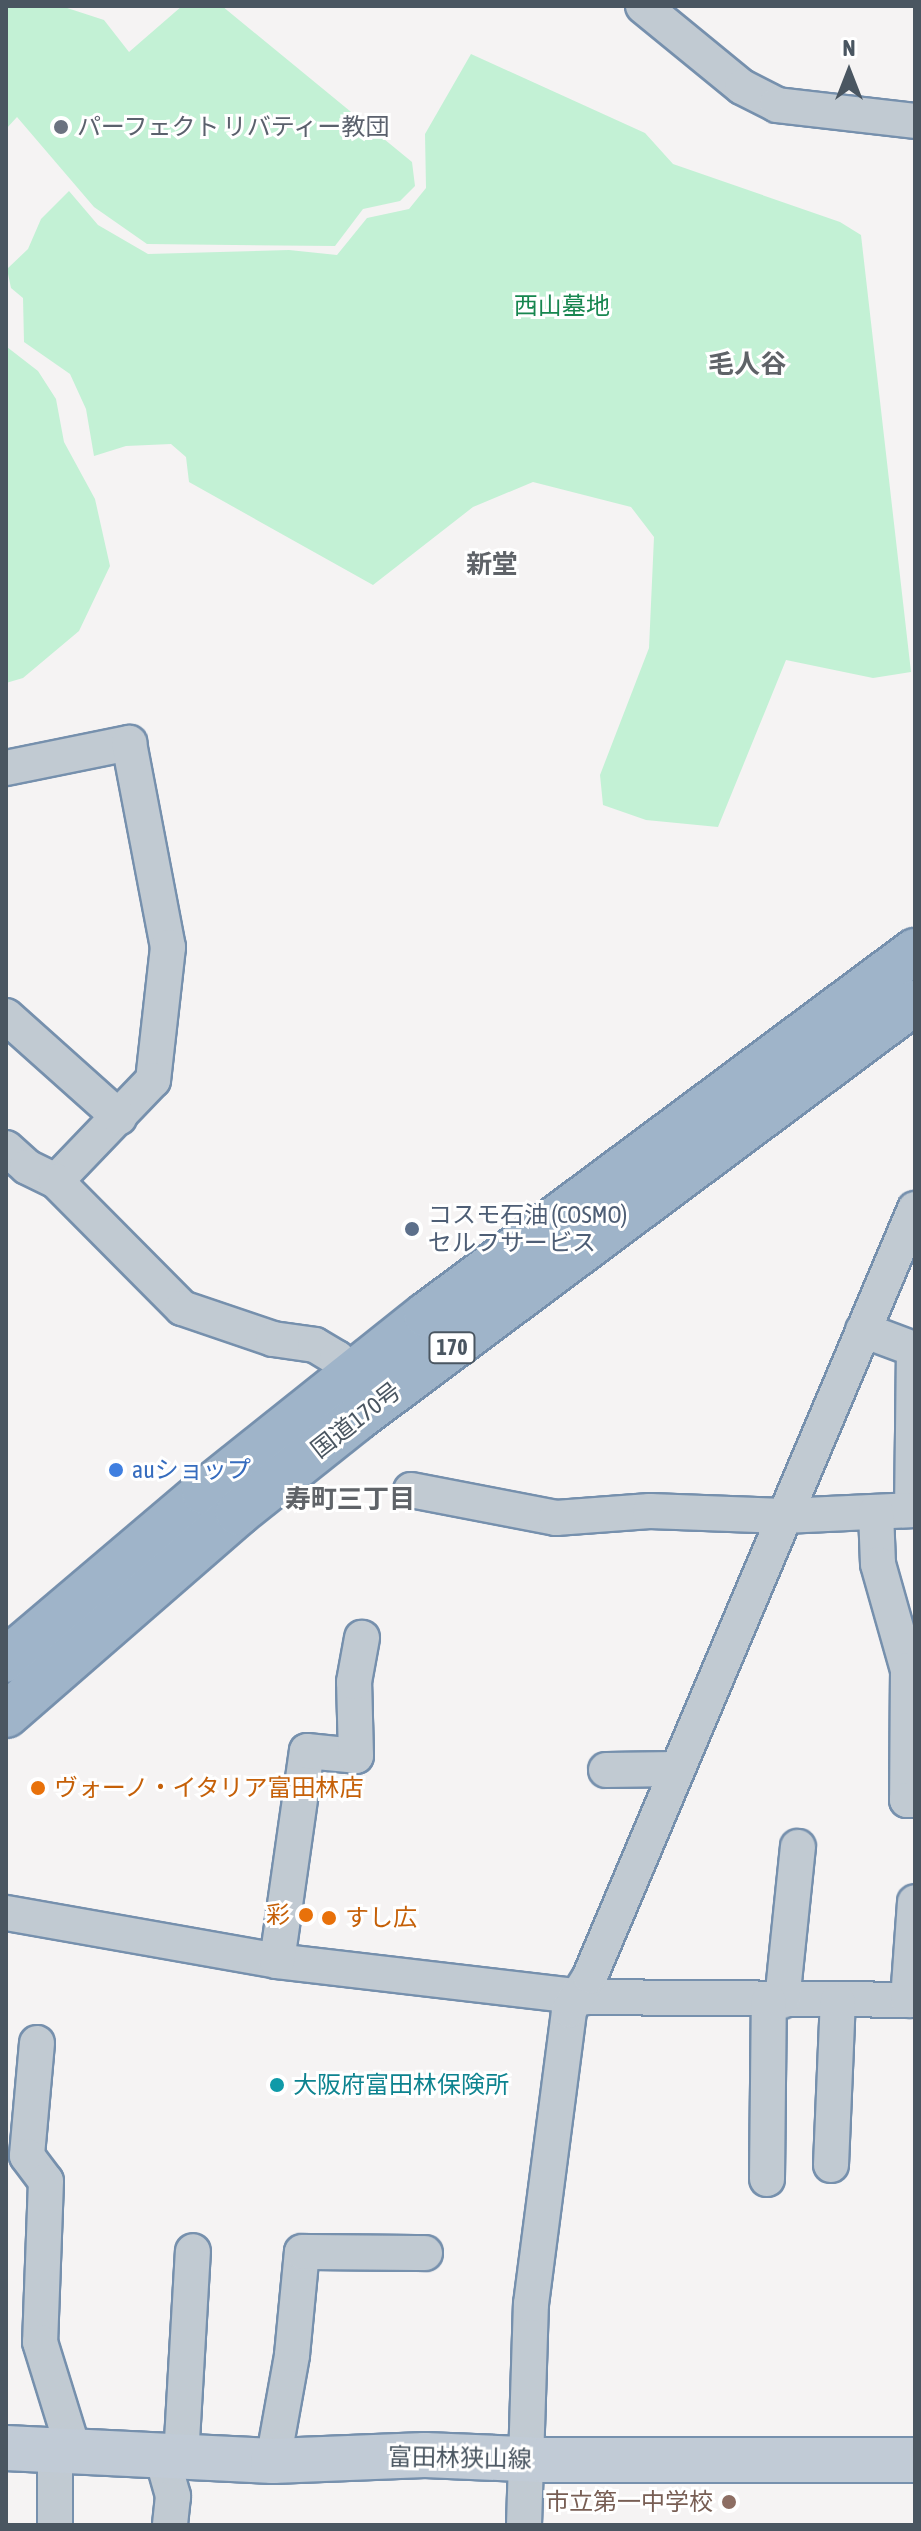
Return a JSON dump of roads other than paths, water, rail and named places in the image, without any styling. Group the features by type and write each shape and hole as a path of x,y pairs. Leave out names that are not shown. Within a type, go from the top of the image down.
{"highway":[{"name":"国道170号","path":"6,1660 362,1390 915,951"},
{"name":"国道170号","path":"6,1715 238,1513 362,1390 915,1002"}],"main road":[{"name":"富田林狭山線","path":"6,2448 273,2461 526,2458 915,2460"}],"street":[{"path":"643,6 742,87 777,105 915,121"},
{"path":"6,768 129,743 168,947 153,1080 56,1181"},
{"path":"6,1016 119,1117"},
{"path":"6,1148 27,1167 56,1181 182,1308 273,1339 315,1345 337,1358 362,1390"},
{"path":"524,2525 531,2304 547,2160 569,2010 578,1996 677,1769 915,1209"},
{"path":"411,1490 556,1518 650,1511 784,1516 914,1510 914,1349 863,1330"},
{"path":"876,1512 878,1564 912,1670 907,1800 915,1800"},
{"path":"277,1961 307,1751 356,1756 354,1682 362,1638"},
{"path":"606,1770 677,1769"},
{"path":"767,2179 776,2001 798,1847"},
{"path":"6,1913 277,1961 578,1996 838,2001 912,2000 915,1902"},
{"path":"831,2165 838,2001"},
{"path":"37,2043 27,2156 46,2181 40,2342 65,2452 55,2525"},
{"path":"170,2525 172,2457 193,2251"},
{"path":"273,2461 292,2355 302,2252 425,2253"}],"place":[{"name":"パーフェクト リバティー教団","path":"61,127"},
{"name":"コスモ石油 (COSMO) セルフサービス","path":"412,1229"},
{"name":"auショップ","path":"116,1470"},
{"name":"ヴォーノ・イタリア富田林店","path":"38,1788"},
{"name":"彩","path":"306,1915"},
{"name":"すし広","path":"329,1918"},
{"name":"大阪府富田林保険所","path":"277,2085"},
{"name":"市立第一中学校","path":"729,2502"}],"district":[{"name":"毛人谷","path":"747,365"},
{"name":"新堂","path":"492,565"},
{"name":"寿町三丁目","path":"350,1500"}],"park label":[{"name":"西山墓地","path":"562,306"}]}
